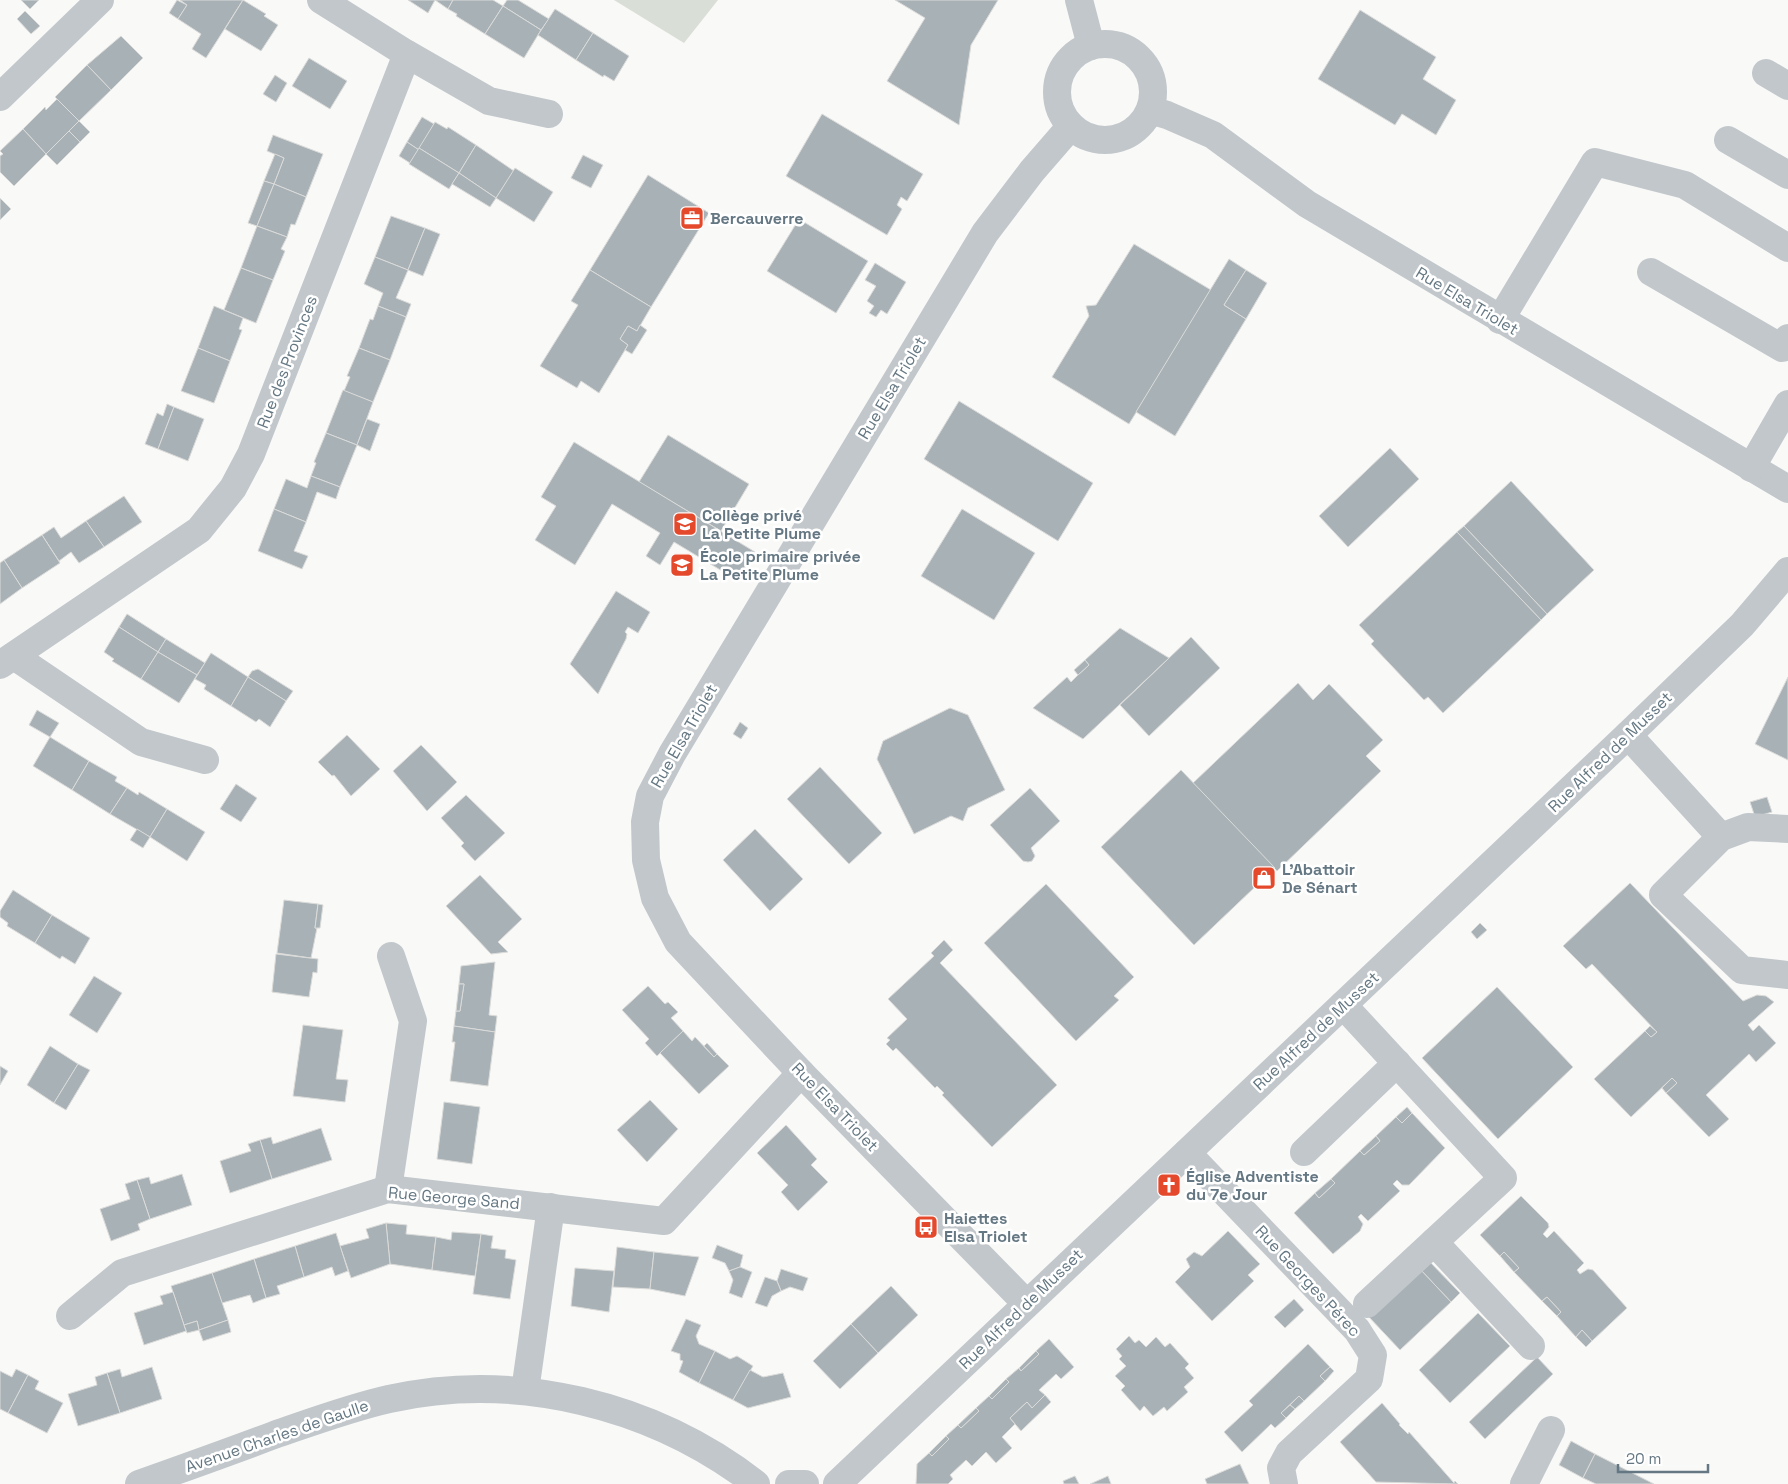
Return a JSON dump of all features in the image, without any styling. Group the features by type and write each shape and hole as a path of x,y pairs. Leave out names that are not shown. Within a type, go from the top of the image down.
{"street":[{"path":"0,97 100,0"},
{"path":"321,0 407,54 489,101 549,114"},
{"path":"1079,0 1091,46"},
{"path":"1107,44 1122,46 1135,54 1146,66 1152,80 1153,95 1150,110 1141,124 1130,134 1115,139 1100,140 1084,136 1071,126 1062,113 1057,97 1058,80 1065,65 1076,53 1091,46 1107,44"},
{"name":"Rue des Provinces","path":"7,661 199,530 233,488 252,454 407,54"},
{"name":"Rue Elsa Triolet","path":"1150,110 1167,115 1213,135 1307,204 1788,489"},
{"name":"Rue Elsa Triolet","path":"1026,1303 801,1073 678,942 655,898 646,860 645,822 650,796 672,754 985,233 1032,171 1071,126"},
{"path":"1728,140 1788,175"},
{"path":"1500,320 1595,162 1685,186 1788,248"},
{"path":"1651,272 1782,348 1788,338"},
{"path":"1751,468 1788,404"},
{"name":"Rue Alfred de Musset","path":"837,1484 1628,735 1742,625 1788,571"},
{"path":"7,661 141,742 205,760"},
{"path":"1628,735 1721,837"},
{"path":"1788,829 1748,827 1721,837 1663,895 1742,970 1788,975"},
{"path":"388,1189 413,1021 391,956"},
{"path":"1343,1005 1503,1178 1366,1304"},
{"path":"1304,1152 1397,1063"},
{"name":"Rue George Sand","path":"70,1316 122,1274 388,1189 664,1221 801,1073"},
{"name":"Rue Georges Pérec","path":"1187,1153 1357,1330 1373,1355 1370,1379 1289,1453 1282,1468 1284,1484"},
{"path":"525,1391 551,1207"},
{"path":"1434,1242 1531,1346"},
{"name":"Avenue Charles de Gaulle","path":"139,1484 169,1479 343,1410 390,1398 442,1391 477,1389 525,1391 576,1398 632,1415 688,1439 756,1484"},
{"path":"1524,1484 1551,1430"},
{"path":"789,1484 805,1484"}],"shaded area":[{"path":"614,0 718,0 684,43"}],"building":[{"path":"21,0 39,0 30,9"},
{"path":"177,0 187,5 178,19 169,13"},
{"path":"180,0 243,0 206,58 192,49 201,34 178,19 187,5"},
{"path":"243,0 266,14 264,16 278,25 261,51 225,29"},
{"path":"408,0 435,0 428,13"},
{"path":"435,0 453,0 448,9"},
{"path":"453,0 493,0 503,6 485,34 448,9"},
{"path":"507,0 518,0 549,19 541,30 503,6"},
{"path":"895,0 998,0 971,45 959,125 887,81 925,18"},
{"path":"503,6 541,30 524,58 485,34"},
{"path":"555,9 593,33 576,60 538,35"},
{"path":"1360,10 1436,57 1423,79 1456,100 1436,135 1402,114 1395,125 1318,79"},
{"path":"25,11 40,26 31,34 17,19"},
{"path":"593,33 629,56 614,81 604,75 603,77 576,60"},
{"path":"121,36 143,58 111,90 87,65"},
{"path":"309,58 347,81 330,109 292,86"},
{"path":"87,65 111,90 79,121 55,97"},
{"path":"275,75 287,83 276,102 263,94"},
{"path":"57,99 79,121 46,154 23,129 45,107 46,110"},
{"path":"822,114 923,174 907,201 901,197 897,205 902,209 887,235 786,176"},
{"path":"422,117 434,124 419,150 407,142"},
{"path":"79,121 90,132 80,142 69,131"},
{"path":"435,122 447,129 448,127 476,145 459,173 419,148"},
{"path":"23,129 46,154 14,186 0,172 0,156 3,154 0,151"},
{"path":"69,131 80,142 57,165 46,154"},
{"path":"273,135 323,154 306,197 274,184 284,158 267,151"},
{"path":"407,142 419,150 410,163 399,156"},
{"path":"476,145 514,171 496,198 459,173"},
{"path":"419,148 459,173 449,189 409,164"},
{"path":"275,154 284,158 274,184 264,181"},
{"path":"583,155 603,165 591,188 571,178"},
{"path":"515,168 553,192 534,222 496,198"},
{"path":"459,173 496,198 490,207 452,184"},
{"path":"648,175 709,213 651,307 590,270"},
{"path":"264,181 274,184 257,226 248,223"},
{"path":"274,184 306,197 295,225 291,224 287,237 257,226"},
{"path":"0,198 11,209 0,220"},
{"path":"391,216 425,228 408,270 375,257"},
{"path":"799,219 868,261 836,313 767,271"},
{"path":"257,226 287,237 281,249 285,251 273,280 241,268"},
{"path":"425,228 440,234 423,276 408,270"},
{"path":"1134,244 1211,290 1129,424 1052,377 1089,316 1086,306 1096,305"},
{"path":"375,257 408,270 396,298 411,304 406,317 378,306 383,293 364,284"},
{"path":"1229,259 1246,270 1224,305 1246,319 1175,436 1136,412"},
{"path":"875,263 906,282 887,314 881,310 876,317 869,313 874,306 867,301 876,286 865,280"},
{"path":"241,268 273,280 256,323 224,310"},
{"path":"590,270 651,307 637,331 628,326 620,339 628,345 599,393 581,381 577,388 540,366 578,305 571,301"},
{"path":"1246,270 1267,283 1246,319 1224,305"},
{"path":"214,306 243,318 239,329 242,330 230,361 198,348"},
{"path":"378,306 406,317 390,360 359,348 370,319 373,320"},
{"path":"640,325 647,330 632,354 625,350 628,345 620,339 628,326 637,331"},
{"path":"198,348 230,361 214,403 181,391"},
{"path":"359,348 390,360 373,402 344,391 350,377 347,376"},
{"path":"343,390 373,402 357,445 326,433"},
{"path":"959,401 1093,483 1058,541 924,459"},
{"path":"167,404 174,407 158,449 145,444 157,413 163,416"},
{"path":"174,407 204,419 188,461 158,449"},
{"path":"367,419 380,424 370,451 357,445"},
{"path":"326,433 357,445 340,487 311,476 316,463 314,462"},
{"path":"668,435 749,484 721,531 639,482"},
{"path":"574,442 755,552 737,580 674,542 660,565 646,556 660,533 612,504 575,565 535,540 556,506 541,497"},
{"path":"1390,448 1419,479 1348,547 1319,516"},
{"path":"311,476 340,487 336,499 317,492 306,522 274,509 286,479 307,488"},
{"path":"1511,481 1594,570 1547,614 1464,526"},
{"path":"124,496 142,522 104,547 86,521"},
{"path":"274,509 306,522 294,551 308,556 302,569 258,551"},
{"path":"962,509 1035,553 994,620 921,576"},
{"path":"86,521 104,547 79,563 71,552 59,561 42,535 54,527 61,538"},
{"path":"1464,526 1547,614 1541,620 1457,532"},
{"path":"1457,532 1541,620 1443,713 1428,697 1424,700 1371,644 1374,641 1359,625"},
{"path":"42,535 60,563 22,588 4,560"},
{"path":"4,560 22,588 0,604 0,563"},
{"path":"616,591 650,612 638,633 628,627 625,632 627,634 626,639 598,694 570,664"},
{"path":"127,614 166,639 158,652 119,627"},
{"path":"119,627 158,652 141,679 112,661 114,659 104,652"},
{"path":"1120,628 1169,658 1083,739 1033,708 1067,677 1071,682 1089,665 1085,660"},
{"path":"1191,637 1220,668 1149,736 1120,705"},
{"path":"166,639 205,663 197,675 158,652"},
{"path":"158,652 197,675 179,703 141,679"},
{"path":"211,653 248,677 231,706 204,689 206,685 195,679"},
{"path":"1085,660 1089,665 1078,675 1074,670"},
{"path":"258,669 293,691 286,701 248,677 252,671"},
{"path":"248,677 286,701 270,727 259,719 256,722 231,706"},
{"path":"1788,677 1788,760 1755,744"},
{"path":"1298,683 1313,700 1329,684 1383,740 1366,756 1381,771 1277,871 1193,783"},
{"path":"950,708 968,715 1005,790 968,808 963,821 951,816 914,834 877,759 883,741"},
{"path":"37,710 59,723 50,737 29,725"},
{"path":"740,722 748,728 741,739 733,734"},
{"path":"347,735 380,769 351,796 334,775 332,776 318,762"},
{"path":"50,737 89,761 72,790 33,766"},
{"path":"421,745 457,782 427,811 393,771"},
{"path":"89,761 117,777 115,781 127,788 110,814 72,790"},
{"path":"820,767 882,833 849,864 787,799"},
{"path":"1181,770 1275,868 1194,945 1101,847"},
{"path":"236,784 257,798 241,822 220,809"},
{"path":"127,788 138,795 139,792 167,809 150,837 110,814"},
{"path":"1030,788 1060,821 1031,848 1035,856 1032,861 1028,862 1023,861 990,825"},
{"path":"466,795 505,833 475,861 461,846 464,843 441,818"},
{"path":"1767,797 1772,812 1755,817 1750,802"},
{"path":"167,809 205,832 187,861 150,837"},
{"path":"137,829 150,837 143,848 130,840"},
{"path":"755,829 803,879 770,911 723,860"},
{"path":"480,875 522,919 498,942 508,952 491,954 446,906"},
{"path":"1630,883 1743,1001 1757,995 1766,996 1774,1002 1748,1025 1753,1031 1759,1025 1776,1043 1756,1062 1749,1054 1706,1095 1729,1119 1709,1137 1666,1093 1677,1083 1672,1078 1631,1117 1594,1079 1645,1031 1651,1037 1657,1032 1592,964 1586,969 1563,946"},
{"path":"1046,884 1134,977 1114,996 1119,1000 1076,1041 984,943"},
{"path":"13,890 52,915 35,943 7,926 8,923 0,917 0,911"},
{"path":"284,900 318,904 315,928 317,928 311,958 277,953"},
{"path":"318,904 323,905 320,928 315,928"},
{"path":"52,915 90,938 75,964 62,956 60,959 35,943"},
{"path":"1480,923 1487,930 1477,939 1471,932"},
{"path":"944,940 953,950 940,963 1057,1085 992,1147 942,1095 944,1093 937,1086 935,1088 896,1048 893,1051 886,1044 890,1040 887,1038 907,1019 888,999 934,956 931,953"},
{"path":"276,954 318,959 317,973 313,972 309,997 272,992"},
{"path":"495,962 489,1015 497,1016 495,1032 454,1026 456,1011 460,1011 464,984 459,984 461,966"},
{"path":"94,976 122,993 97,1033 69,1015"},
{"path":"459,984 464,984 460,1011 456,1011"},
{"path":"648,986 665,1004 668,1002 678,1012 671,1018 683,1031 657,1056 645,1043 649,1039 622,1010"},
{"path":"1497,987 1573,1067 1498,1139 1422,1058"},
{"path":"303,1025 343,1030 336,1079 348,1080 345,1102 293,1096"},
{"path":"454,1026 495,1032 488,1086 450,1081 455,1042 452,1042"},
{"path":"1650,1026 1657,1032 1651,1037 1645,1031"},
{"path":"683,1031 692,1041 695,1037 714,1057 717,1054 729,1066 699,1094 660,1053"},
{"path":"707,1043 717,1054 714,1057 704,1046"},
{"path":"50,1046 78,1064 54,1103 27,1085"},
{"path":"78,1064 90,1070 66,1110 54,1103"},
{"path":"0,1066 8,1071 0,1085"},
{"path":"1672,1078 1677,1083 1666,1093 1662,1088"},
{"path":"650,1100 678,1129 647,1162 617,1130"},
{"path":"444,1102 480,1107 472,1164 437,1159"},
{"path":"1407,1107 1412,1113 1402,1123 1396,1117"},
{"path":"1412,1113 1445,1148 1409,1185 1402,1185 1397,1180 1393,1184 1400,1191 1368,1221 1361,1214 1358,1217 1363,1224 1360,1231 1333,1254 1294,1213 1315,1193 1319,1198 1335,1183 1331,1179 1360,1151 1364,1155 1380,1141 1376,1136 1396,1117 1402,1123"},
{"path":"786,1125 817,1159 811,1165 828,1182 798,1211 781,1192 788,1185 757,1153"},
{"path":"321,1128 332,1160 272,1179 260,1140 271,1137 273,1144"},
{"path":"1376,1136 1380,1141 1364,1155 1360,1151"},
{"path":"260,1140 272,1179 230,1193 220,1161 251,1151 248,1144"},
{"path":"182,1174 192,1205 150,1219 137,1180 149,1177 151,1184"},
{"path":"1331,1179 1335,1183 1319,1198 1315,1193"},
{"path":"137,1180 150,1219 138,1224 140,1230 111,1241 100,1209 130,1199 125,1184"},
{"path":"1521,1196 1548,1223 1549,1227 1543,1234 1547,1238 1554,1231 1584,1263 1577,1270 1580,1274 1588,1269 1593,1270 1627,1308 1592,1341 1582,1330 1576,1337 1557,1316 1561,1312 1547,1297 1542,1301 1514,1272 1519,1268 1504,1252 1500,1256 1480,1235"},
{"path":"386,1223 407,1225 406,1234 436,1237 432,1270 390,1264"},
{"path":"386,1223 390,1264 351,1278 340,1246 369,1238 366,1229"},
{"path":"1228,1231 1260,1264 1248,1275 1254,1281 1212,1321 1175,1282 1190,1267 1186,1259 1194,1252 1202,1256"},
{"path":"452,1232 481,1234 475,1276 432,1270 436,1237 451,1240"},
{"path":"336,1233 348,1271 335,1276 332,1267 304,1277 295,1246"},
{"path":"481,1234 493,1236 491,1248 506,1250 505,1258 516,1260 510,1299 473,1294"},
{"path":"717,1245 743,1255 740,1267 729,1271 725,1263 712,1258"},
{"path":"295,1246 304,1277 277,1286 280,1294 266,1298 254,1259"},
{"path":"617,1247 654,1252 650,1289 613,1287"},
{"path":"654,1252 699,1257 685,1296 650,1289"},
{"path":"1504,1252 1519,1268 1514,1272 1500,1256"},
{"path":"254,1259 266,1298 253,1303 250,1295 222,1303 212,1273"},
{"path":"1428,1260 1460,1293 1451,1302 1419,1268"},
{"path":"740,1267 752,1272 742,1298 729,1293 733,1280 729,1271"},
{"path":"575,1268 614,1271 609,1312 571,1306"},
{"path":"1419,1268 1451,1302 1400,1350 1368,1316"},
{"path":"781,1269 808,1278 803,1291 790,1287 781,1291 777,1281"},
{"path":"212,1273 228,1320 199,1330 197,1321 184,1325 171,1286"},
{"path":"765,1277 777,1281 781,1291 772,1296 767,1307 755,1303"},
{"path":"891,1286 918,1315 878,1353 851,1324"},
{"path":"173,1292 186,1331 144,1345 134,1313 163,1304 160,1296"},
{"path":"1547,1297 1561,1312 1557,1316 1542,1301"},
{"path":"1294,1299 1304,1310 1285,1328 1274,1317"},
{"path":"1478,1313 1510,1346 1450,1403 1419,1370"},
{"path":"686,1319 701,1325 696,1336 699,1344 715,1351 699,1383 679,1372 683,1361 680,1360 680,1354 671,1351"},
{"path":"228,1320 231,1332 203,1341 199,1330"},
{"path":"197,1321 199,1330 187,1333 184,1325"},
{"path":"851,1324 878,1353 840,1389 813,1361"},
{"path":"1582,1330 1592,1341 1586,1347 1576,1337"},
{"path":"1129,1336 1135,1343 1139,1340 1146,1347 1156,1337 1165,1347 1170,1343 1189,1364 1185,1368 1194,1378 1184,1387 1188,1392 1167,1411 1164,1407 1153,1416 1144,1406 1140,1411 1121,1390 1125,1386 1115,1376 1126,1366 1119,1359 1122,1356 1116,1349"},
{"path":"1049,1339 1074,1367 1061,1379 1056,1374 1039,1390 1045,1395 1032,1408 1027,1402 1010,1418 1015,1424 1002,1437 1012,1448 996,1463 986,1452 972,1466 966,1460 950,1475 953,1479 948,1484 916,1484 917,1464 929,1453 932,1456 949,1439 946,1436 958,1425 961,1428 979,1411 976,1408 989,1396 992,1399 1009,1382 1006,1379 1019,1368 1021,1371 1039,1354 1036,1351"},
{"path":"1308,1344 1330,1367 1320,1376 1325,1381 1304,1401 1299,1396 1281,1413 1286,1418 1275,1428 1271,1424 1242,1452 1224,1432 1253,1405 1249,1401"},
{"path":"715,1351 730,1359 737,1356 753,1366 733,1400 699,1383"},
{"path":"1036,1351 1039,1354 1021,1371 1019,1368"},
{"path":"1537,1357 1553,1374 1485,1439 1469,1422"},
{"path":"152,1367 162,1399 120,1413 107,1373 120,1369 122,1377"},
{"path":"1330,1367 1334,1371 1325,1381 1320,1376"},
{"path":"16,1369 28,1375 8,1413 0,1409 0,1371 12,1377"},
{"path":"750,1370 763,1377 783,1373 791,1397 748,1408 733,1400"},
{"path":"107,1373 120,1413 78,1426 68,1394 97,1385 95,1377"},
{"path":"28,1375 39,1381 35,1389 63,1403 47,1433 8,1413"},
{"path":"1006,1379 1009,1382 992,1399 989,1396"},
{"path":"1045,1395 1051,1402 1021,1431 1010,1418 1027,1402 1032,1408"},
{"path":"1299,1396 1304,1401 1295,1409 1290,1405"},
{"path":"1382,1403 1399,1425 1408,1434 1409,1432 1454,1483 1455,1481 1458,1484 1376,1482 1340,1442"},
{"path":"1290,1405 1295,1409 1286,1418 1281,1413"},
{"path":"976,1408 979,1411 961,1428 958,1425"},
{"path":"946,1436 949,1439 932,1456 929,1453"},
{"path":"1571,1441 1595,1454 1583,1478 1559,1465"},
{"path":"1595,1454 1654,1484 1596,1484 1583,1478"},
{"path":"1240,1464 1249,1484 1207,1484 1205,1479"},
{"path":"1075,1476 1079,1484 1064,1484 1063,1481"},
{"path":"1108,1476 1111,1484 1090,1484"}],"place":[{"name":"Bercauverre","path":"692,218"},
{"name":"Collège privé La Petite Plume","path":"685,524"},
{"name":"École primaire privée La Petite Plume","path":"682,565"},
{"name":"L’Abattoir De Sénart","path":"1264,878"},
{"name":"Église Adventiste du 7e Jour","path":"1169,1185"},
{"name":"Haiettes Elsa Triolet","path":"926,1227"}]}
